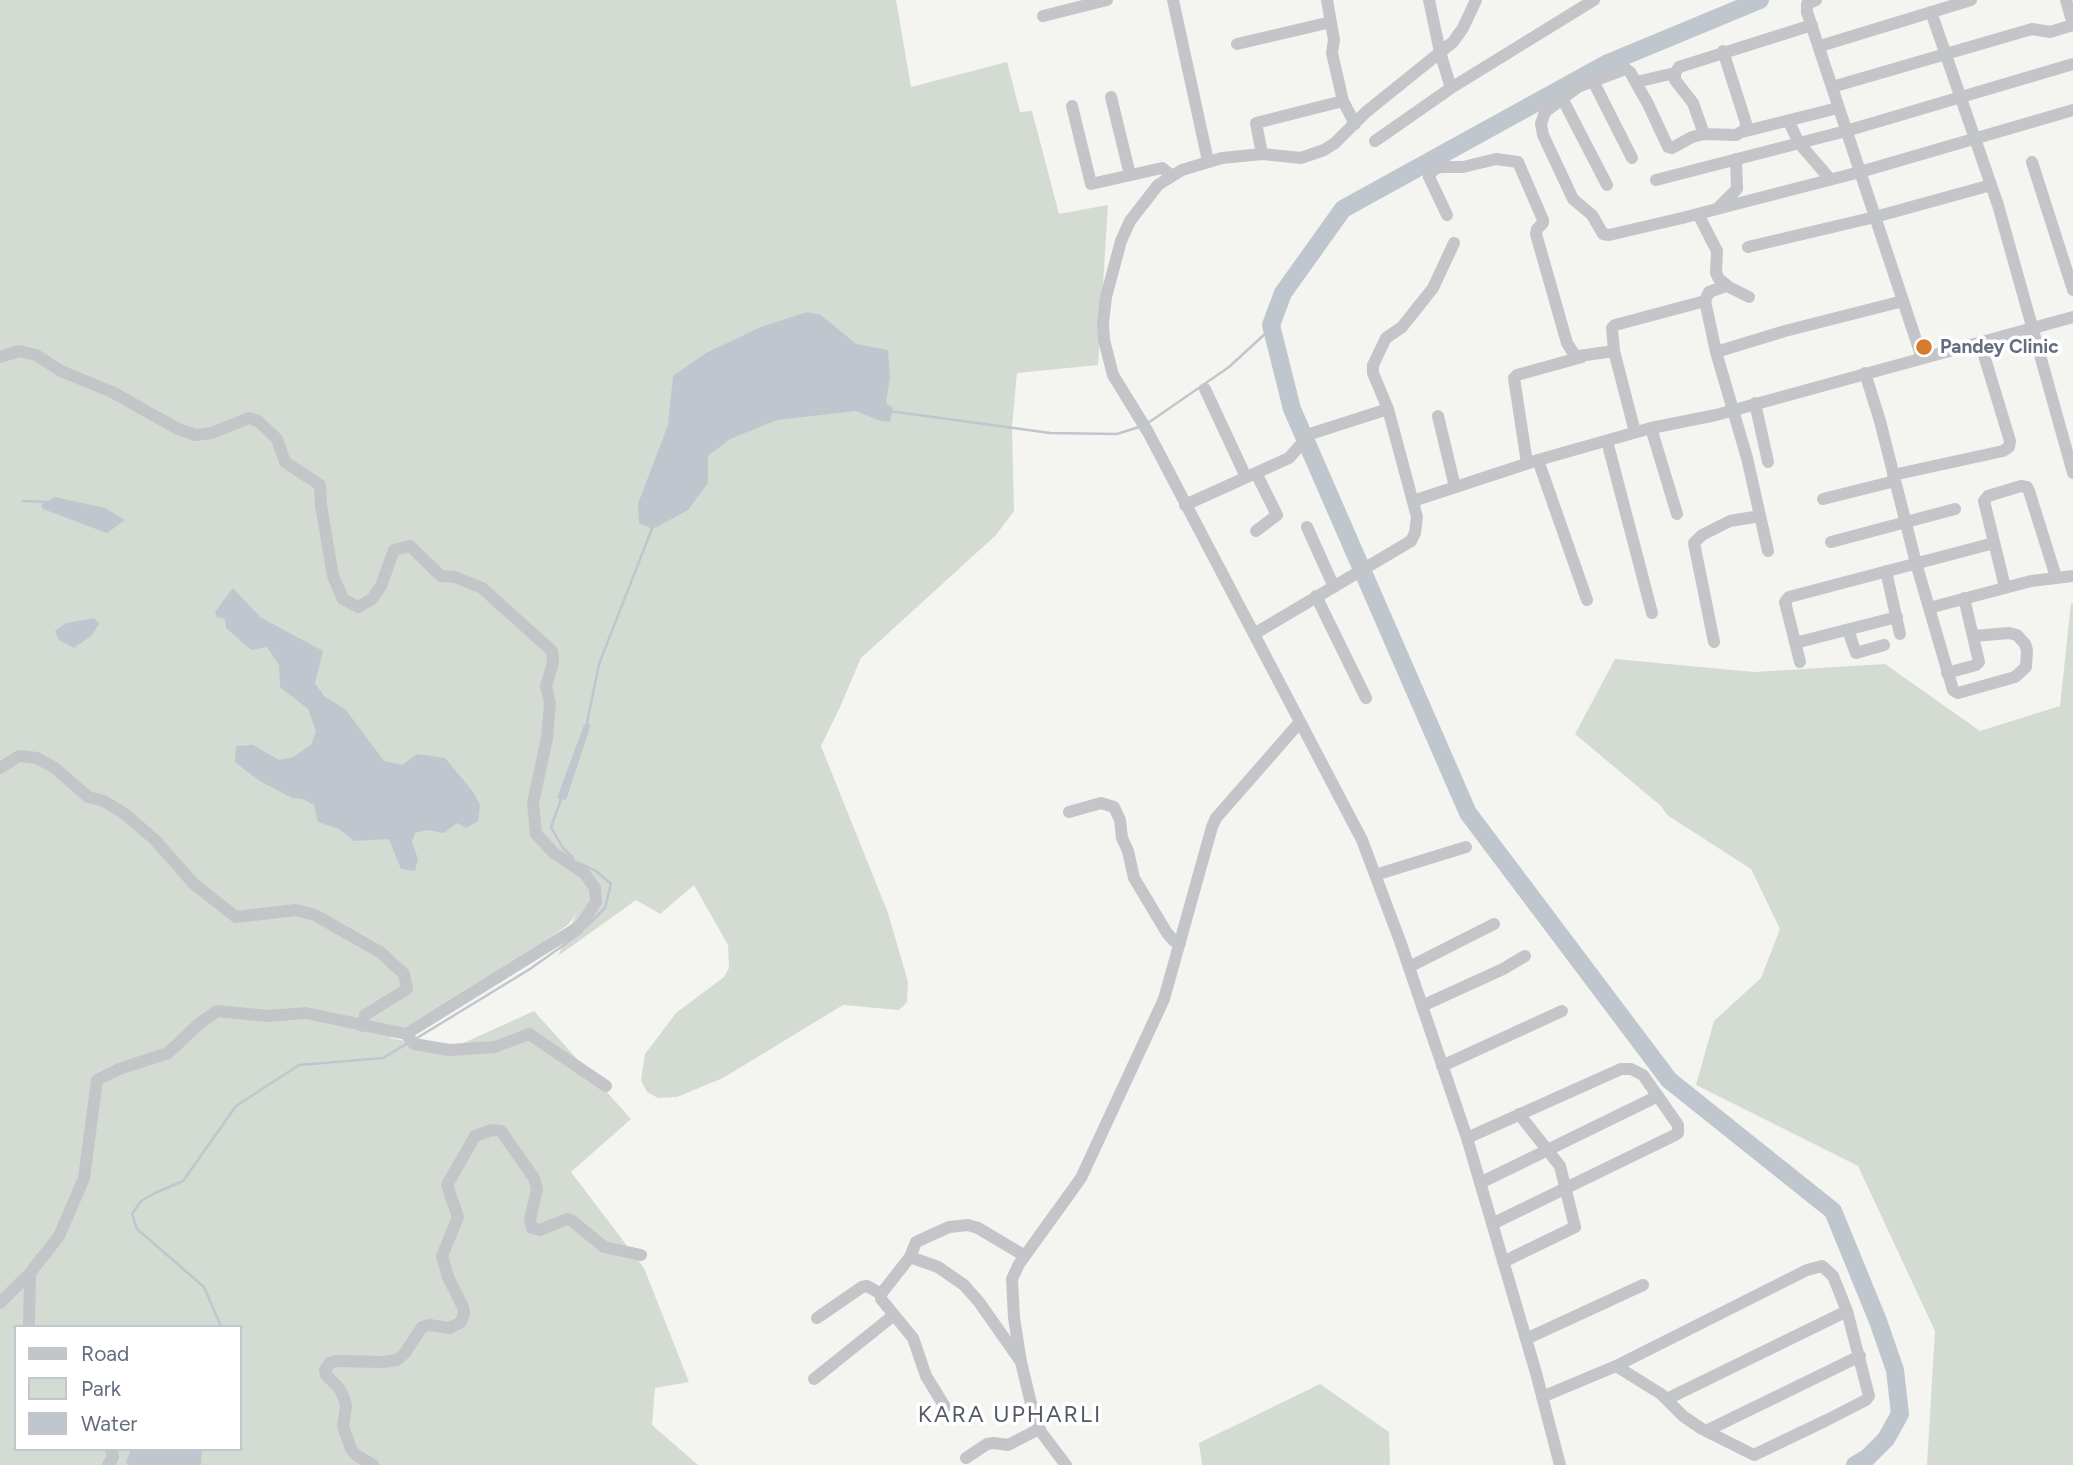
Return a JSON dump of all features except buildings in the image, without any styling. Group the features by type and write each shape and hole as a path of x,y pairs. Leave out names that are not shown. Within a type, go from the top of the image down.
{"street":[{"path":"1043,16 1107,0"},
{"path":"1173,0 1208,161"},
{"path":"1327,0 1334,40 1332,53 1343,101 1356,124"},
{"path":"1429,0 1451,88"},
{"path":"1476,0 1456,38 1366,113 1335,143 1311,155 1286,158 1262,154 1208,161 1171,175 1158,185 1130,221 1113,264 1103,323 1113,375 1148,432 1352,816 1409,967 1467,1138 1560,1465"},
{"path":"1375,141 1451,88 1594,0"},
{"path":"1816,0 1807,5 1812,25 1922,358"},
{"path":"1820,46 1971,0"},
{"path":"1832,87 2032,29 2050,32 2073,24 2066,0"},
{"path":"1931,12 1991,185 2034,328 2073,473"},
{"path":"1237,44 1331,22"},
{"path":"1636,82 1675,73 1679,67 1689,62 1812,25"},
{"path":"1723,51 1746,123 1742,132"},
{"path":"1656,180 1846,131 2073,64"},
{"path":"1838,108 1729,135 1704,134 1692,137 1675,147 1668,147 1636,82 1626,69 1578,86 1545,112 1541,132 1575,202 1592,215 1603,234 1609,235 1860,172 2073,110"},
{"path":"1675,73 1677,83 1693,103 1704,134"},
{"path":"1592,80 1632,158"},
{"path":"1111,97 1130,175"},
{"path":"1563,100 1607,185"},
{"path":"1262,154 1256,123 1343,101"},
{"path":"1072,106 1091,184 1162,168 1171,175"},
{"path":"1789,121 1799,144 1830,179"},
{"path":"1447,215 1429,177 1433,170 1441,167 1463,167 1496,159 1514,159 1520,163 1543,220 1536,234 1566,341 1574,354 1582,357"},
{"path":"1715,209 1737,189 1736,159"},
{"path":"2032,162 2073,290"},
{"path":"1748,247 1875,217 1991,185"},
{"path":"1698,214 1717,251 1716,273 1726,286 1749,298"},
{"path":"1254,634 1412,541 1417,525 1413,501 1388,409 1373,373 1373,365 1386,338 1405,324 1433,288 1454,243"},
{"path":"1726,286 1709,292 1706,300 1716,352 1747,458 1768,551"},
{"path":"1635,432 1614,351 1614,326 1706,300"},
{"path":"1716,352 1903,301"},
{"path":"1413,501 1635,432 1732,410 2073,317"},
{"path":"1823,499 2009,447 2010,441 1980,342"},
{"path":"0,357 19,351 36,355 61,371 112,392 178,429 195,435 212,433 249,418 257,421 276,439 285,463 320,485 333,576 343,599 358,607 372,599 381,586 394,550 410,546 441,576 455,577 482,588 552,651 553,663 546,686 550,704 547,738 533,803 536,834 554,853 584,873 595,888 596,902 580,926 406,1034"},
{"path":"1587,600 1532,462 1514,378 1582,357 1614,351"},
{"path":"1865,373 1953,690 1958,693 2015,677 2026,667 2027,650 2017,635 1973,636"},
{"path":"1205,390 1251,475 1278,515 1256,531"},
{"path":"1755,403 1768,462"},
{"path":"1185,505 1291,457 1311,434 1388,409"},
{"path":"1438,416 1455,487"},
{"path":"1651,428 1677,514"},
{"path":"1607,441 1652,613"},
{"path":"2005,587 1985,498 2021,486 2027,488 2056,577"},
{"path":"1831,542 1955,509"},
{"path":"1714,642 1693,543 1702,535 1730,521 1760,516"},
{"path":"1307,527 1339,584"},
{"path":"1800,662 1786,599 1994,543"},
{"path":"1886,571 1900,634"},
{"path":"1929,607 2005,587 2073,576"},
{"path":"1316,596 1366,698"},
{"path":"1947,673 1979,664 1964,598"},
{"path":"1796,643 1896,617"},
{"path":"1848,629 1856,653 1884,645"},
{"path":"1066,1465 1039,1429 1034,1416 1021,1362 1011,1286 1013,1276 1081,1178 1164,999 1209,834 1216,818 1300,722"},
{"path":"0,768 19,756 37,758 55,768 88,797 104,801 125,814 155,840 194,884 236,917 296,911 315,915 380,952 404,974 407,989 365,1015 362,1026"},
{"path":"1069,812 1101,803 1114,807 1120,820 1122,838 1134,878 1167,933 1180,943"},
{"path":"1375,876 1466,847"},
{"path":"1409,967 1494,924"},
{"path":"1422,1006 1487,977 1525,956"},
{"path":"0,1303 30,1273 59,1236 84,1178 97,1080 167,1053 217,1011 269,1016 306,1013 406,1034 414,1044 449,1050 495,1047 529,1034 606,1086"},
{"path":"1443,1066 1562,1012"},
{"path":"1467,1138 1621,1069 1639,1072 1678,1125 1678,1133 1492,1224"},
{"path":"1480,1184 1658,1096"},
{"path":"1503,1262 1574,1228 1560,1166 1519,1115"},
{"path":"373,1465 351,1449 343,1426 345,1398 325,1370 330,1363 336,1361 397,1360 405,1353 422,1327 429,1325 450,1328 461,1322 463,1307 448,1277 442,1256 458,1217 447,1185 475,1136 492,1130 500,1131 534,1178 537,1189 530,1220 533,1228 540,1230 567,1219 604,1247 641,1255"},
{"path":"945,1407 926,1376 913,1338 881,1299 881,1294 910,1257 916,1242 935,1231 958,1224 978,1228 1025,1256"},
{"path":"910,1257 938,1267 964,1286 979,1302 1021,1362"},
{"path":"1542,1396 1616,1366 1819,1266 1831,1272 1847,1311 1869,1394 1868,1399 1754,1455 1706,1431 1683,1416 1667,1399 1616,1366"},
{"path":"29,1325 30,1273"},
{"path":"1526,1339 1643,1285"},
{"path":"817,1318 862,1286 881,1294"},
{"path":"1667,1399 1847,1311"},
{"path":"814,1379 894,1315"},
{"path":"1706,1431 1860,1356"},
{"path":"966,1458 987,1444 1008,1445 1039,1429"}],"green space":[{"path":"0,0 896,0 911,87 1007,62 1020,112 1032,111 1059,214 1108,205 1098,365 1017,373 1012,427 1014,511 996,535 861,658 821,746 888,913 908,982 907,1002 899,1010 843,1005 723,1078 677,1097 658,1098 647,1092 641,1080 645,1054 676,1013 724,977 729,968 728,945 694,885 660,914 636,900 558,956 576,914 569,924 522,958 390,1038 448,1050 534,1011 631,1119 571,1172 644,1268 689,1382 655,1388 652,1425 698,1465 0,1465"},
{"path":"2071,603 2073,1465 1927,1465 1935,1331 1858,1166 1696,1085 1714,1021 1761,978 1780,929 1751,869 1667,815 1661,806 1575,734 1615,659 1754,672 1885,664 1980,731 2060,706"},
{"path":"1320,1384 1389,1432 1390,1465 1202,1465 1199,1443"}],"water":[{"path":"807,312 821,315 856,344 888,350 890,378 886,403 893,408 890,422 856,411 777,420 730,439 708,456 708,483 688,510 653,529 639,523 638,504 668,425 673,376 706,353 761,327"},
{"path":"55,497 105,508 125,520 107,533 43,509 41,505"},
{"path":"233,588 260,617 323,651 315,683 324,696 346,710 384,761 402,765 417,754 445,758 474,793 480,805 478,821 466,828 457,823 444,833 427,830 415,833 412,842 418,859 415,871 401,869 389,839 354,841 339,829 318,822 314,805 303,799 292,798 258,780 235,762 236,746 253,745 279,760 293,757 311,745 316,731 308,709 280,687 279,665 267,647 251,650 226,628 225,619 217,617 215,612"},
{"path":"94,618 99,624 91,636 74,648 59,640 55,631 66,623"},
{"path":"591,724 566,800 557,798 584,725"},
{"path":"130,1451 202,1451 201,1465 128,1465 126,1462"}],"waterway":[{"path":"1760,0 1608,63 1343,209 1283,293 1271,325 1292,409 1468,813 1669,1080 1833,1211 1895,1370 1900,1414 1886,1439 1867,1458 1855,1465"},
{"path":"1148,423 1229,367 1266,333 1271,325"},
{"path":"889,411 1050,433 1117,434 1139,427"},
{"path":"23,501 46,502"},
{"path":"586,728 599,664 653,526"},
{"path":"562,797 551,827 563,848 573,858"},
{"path":"581,864 596,871 611,884 605,908 586,927"},
{"path":"417,1038 530,969 582,932"},
{"path":"220,1325 204,1287 137,1229 132,1214 141,1201 183,1181 236,1106 299,1065 383,1058 408,1043"}],"place":[{"name":"Pandey Clinic","path":"1924,347"}],"district":[{"name":"KARA UPHARLI","path":"1010,1415"}]}
